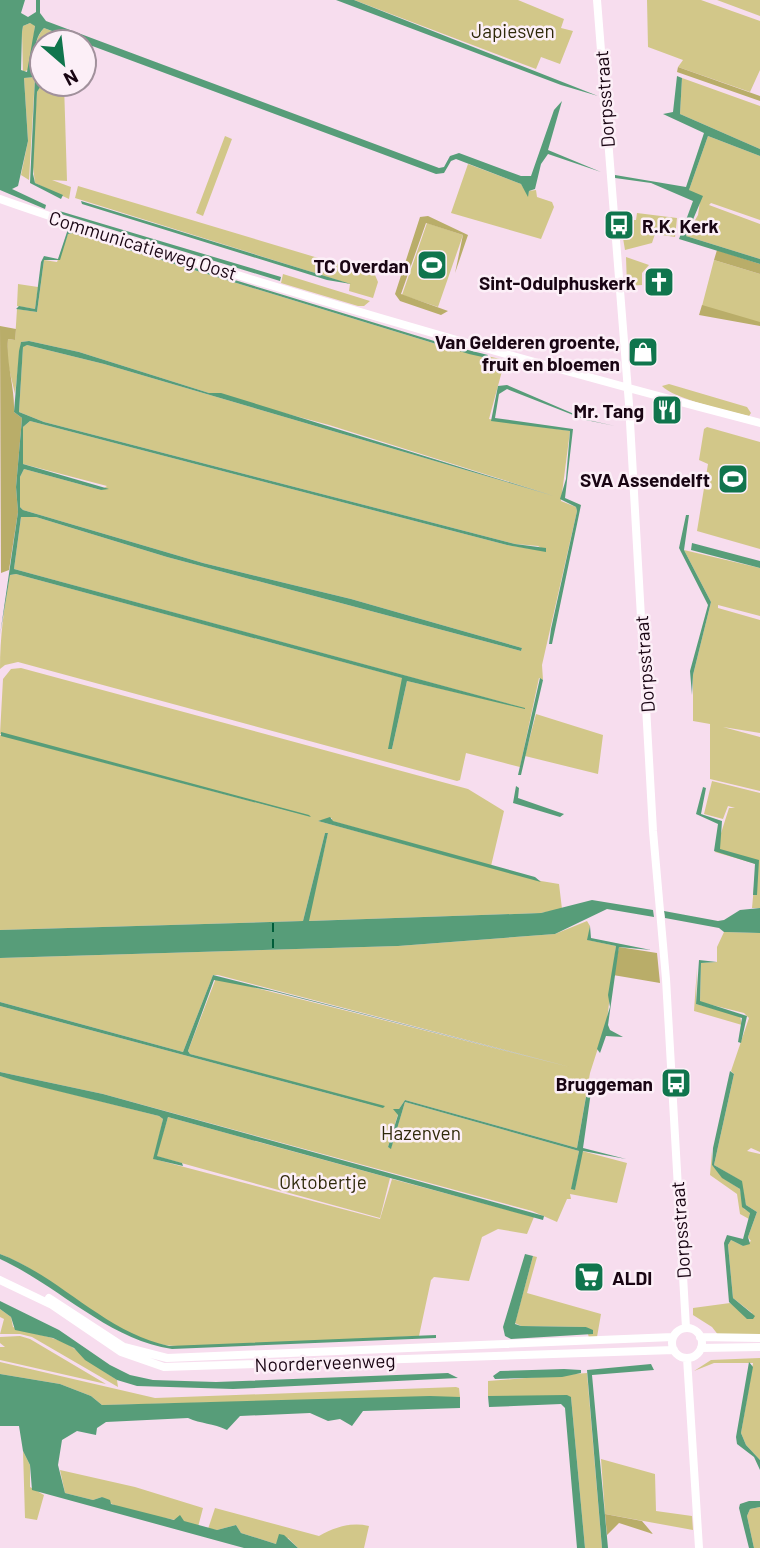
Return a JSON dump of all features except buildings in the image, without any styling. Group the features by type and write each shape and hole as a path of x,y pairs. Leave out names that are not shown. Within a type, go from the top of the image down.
{"street":[{"name":"Dorpsstraat","path":"597,0 627,388 686,1328"},
{"name":"Communicatieweg Oost","path":"0,199 287,290 327,298 390,322 760,423"},
{"name":"Noorderveenweg","path":"0,1277 55,1301 124,1347 167,1358 673,1337"},
{"name":"Noorderveenweg","path":"0,1277 52,1305 121,1352 164,1367 674,1349"},
{"path":"687,1358 674,1349 673,1337 686,1328 700,1337 760,1338"},
{"path":"700,1337 701,1348"},
{"path":"687,1358 701,1348 760,1347"},
{"path":"687,1358 699,1548"}],"green space":[{"name":"Japiesven","path":"354,0 518,0 564,19 561,28 573,31 560,64 541,57 536,69"},
{"path":"647,0 701,0 760,21 760,70 750,92 678,67 683,60 648,47"},
{"path":"717,0 760,0 760,16"},
{"path":"30,23 35,25 35,28 28,28 28,70 23,72 22,32 23,26"},
{"path":"24,78 28,78 28,98 34,98 29,180 21,175 28,141"},
{"path":"682,78 760,106 760,149 680,114"},
{"path":"37,98 64,98 67,181 52,180 71,187 69,199 35,183 32,159"},
{"path":"225,136 232,139 203,216 196,213"},
{"path":"708,136 760,156 760,220 711,203 709,205 760,224 760,259 686,236 698,215 700,201 689,190"},
{"path":"468,164 521,184 528,195 529,191 536,190 537,197 552,202 554,207 541,239 451,213"},
{"path":"78,186 375,275 378,282 373,298 349,291 350,284 75,198"},
{"path":"637,213 677,218 675,237 655,234 652,243 625,250 620,220 636,220"},
{"name":"TC Overdan","path":"427,223 463,235 438,307 402,295"},
{"path":"73,233 446,347 505,360 489,419 570,431 561,501 576,507 577,511 542,665 543,680 539,678 520,767 466,753 460,780 457,781 18,662 0,669 10,575 16,574 403,678 389,749 392,749 407,681 524,708 14,569 21,517 36,517 167,557 521,651 522,648 351,599 203,563 23,510 20,507 20,477 24,469 101,490 107,486 23,464 23,427 30,421 507,545 546,551 538,546 515,544 44,422 19,412 23,346 27,345 104,364 554,496 329,425 209,393 79,352 29,341 21,342 15,394 7,360 8,339 15,340 17,309 37,312 44,260 57,262 68,234"},
{"path":"626,257 649,265 642,273 642,285 627,286"},
{"path":"714,260 760,274 760,323 702,306"},
{"path":"283,274 370,301 364,306 358,306 281,283"},
{"path":"18,284 38,287 35,309 17,306"},
{"path":"669,384 747,407 751,413 749,416 689,400 662,386"},
{"name":"SVA Assendelft","path":"707,427 760,442 760,549 697,531 708,464 699,460 704,429"},
{"path":"684,550 760,568 760,616 718,605 718,608 760,620 760,733 723,727 760,737 760,791 710,779 710,724 693,721 693,675 711,602"},
{"path":"21,668 468,789 504,811 491,866 332,821 332,818 318,821 559,884 562,909 541,913 308,921 328,833 325,833 303,921 0,930 0,735 311,817 0,734 3,679 11,669"},
{"path":"536,714 603,735 598,774 525,756"},
{"path":"712,781 760,793 760,908 752,908 756,864 715,852 729,808 735,808 728,806 723,819 704,814"},
{"name":"Hazenven","path":"587,921 590,926 588,940 616,946 607,1020 590,1073 577,1148 405,1100 399,1109 394,1109 398,1114 388,1147 391,1148 405,1102 579,1151 572,1189 575,1189 582,1151 627,1163 617,1203 570,1194 571,1199 567,1199 557,1222 532,1211 103,1094 0,1072 0,1006 383,1108 190,1054 188,1051 216,978 570,1067 218,975 213,975 183,1052 0,1002 0,958 398,946 555,934"},
{"path":"724,932 760,933 760,1152 751,1148 747,1151 760,1154 760,1335 719,1336 712,1327 693,1315 693,1308 730,1303 747,1316 752,1313 733,1298 728,1245 731,1240 743,1246 751,1241 748,1237 757,1212 746,1205 741,1181 714,1165 734,1074 731,1071 749,1018 744,1013 700,1002 701,963 717,962 717,947"},
{"path":"697,968 696,1004 740,1016 742,1025 694,1011"},
{"path":"0,1076 159,1116 163,1119 154,1159 380,1219 392,1179 534,1217 527,1234 498,1229 482,1237 469,1281 434,1277 431,1280 419,1336 203,1346 149,1342 110,1325 38,1274 0,1254"},
{"name":"Oktobertje","path":"168,1117 390,1178 380,1218 156,1156"},
{"path":"712,1151 712,1165 723,1178 740,1189 744,1209 750,1212 749,1219 740,1214 737,1194 710,1175"},
{"path":"533,1256 537,1257 527,1293 601,1314 597,1337 589,1338 588,1334 593,1334 586,1327 521,1326 515,1323"},
{"path":"0,1309 11,1317 13,1327 58,1340 72,1347 117,1380 118,1387 32,1337 0,1334 4,1319 0,1317"},
{"path":"20,1336 30,1339 106,1384 0,1360 0,1347 5,1347 0,1343 0,1337"},
{"path":"760,1358 760,1460 746,1445 741,1433 753,1363 714,1363 694,1371 711,1360"},
{"path":"0,1362 155,1398 456,1387 459,1388 460,1397 102,1405 91,1396 60,1384 0,1374"},
{"path":"587,1373 602,1548 585,1548 571,1397 488,1396 488,1381"},
{"path":"23,1451 30,1465 30,1487 44,1495 37,1520 25,1518"},
{"path":"601,1459 655,1474 656,1511 692,1516 693,1530 605,1514"},
{"path":"60,1470 135,1487 203,1508 198,1527 123,1509 102,1497 93,1500 65,1493"},
{"path":"760,1507 760,1548 754,1548 747,1516 750,1509"},
{"path":"215,1508 319,1536 343,1526 369,1526 364,1548 298,1548 288,1538 276,1544 241,1533 236,1525 217,1530 208,1529"}],"shaded area":[{"path":"0,0 25,0 21,13 28,17 36,12 36,0 40,0 40,13 46,21 65,28 35,28 30,23 23,26 22,32 21,70 27,72 28,66 28,78 24,78 28,141 18,186 12,189 46,205 45,209 0,190"},
{"path":"336,0 354,0 598,96 561,85"},
{"path":"98,40 439,168 444,167 450,156 459,153 521,176 531,176 554,110 562,101 548,150 601,172 548,154 541,164 535,189 529,191 528,197 521,184 456,159 451,161 444,173 436,174 98,48"},
{"path":"678,67 760,96 760,101 677,72"},
{"path":"677,76 682,78 680,114 760,149 760,156 708,136 689,190 703,196 686,236 760,259 760,264 679,239 693,201 651,183 615,178 615,175 686,187 704,133 663,114 673,112"},
{"path":"34,98 37,98 33,174 35,183 63,195 61,199 30,183"},
{"path":"81,201 351,284 327,280 82,204"},
{"path":"56,210 281,277 280,281 58,213"},
{"path":"428,216 468,235 455,273 463,235 426,223 401,294 448,311 441,315 400,301 395,294 420,217"},
{"path":"68,229 444,344 488,355 487,358 469,354 73,233 68,234 60,260 44,260 37,312 16,309 19,306 35,309 41,262 44,256 58,259"},
{"path":"717,250 760,264 760,274 714,260"},
{"path":"702,305 760,322 760,326 699,315"},
{"path":"0,326 16,329 15,340 8,339 8,358 14,412 22,418 16,487 18,512 9,570 1,573"},
{"path":"29,341 79,352 209,393 221,393 554,496 104,364 27,345 23,347 19,412 44,422 515,544 546,548 546,552 507,545 30,421 23,427 23,464 109,489 101,490 24,469 20,477 20,507 23,510 203,563 351,599 522,648 521,651 167,557 36,517 21,517 14,569 525,709 407,681 392,749 388,749 402,678 16,574 10,575 0,635 18,512 16,487 22,418 14,412 19,351 21,342"},
{"path":"507,385 588,420 615,426 586,420 507,389 499,394 495,418 573,429 565,498 581,505 552,644 549,644 551,629 577,511 576,507 560,499 566,479 570,431 491,421 498,386"},
{"path":"686,515 689,515 684,550 711,602 693,675 692,695 690,671 708,605 679,548"},
{"path":"692,543 760,561 760,568 691,550"},
{"path":"540,678 543,680 521,775 518,775"},
{"path":"1,732 309,815 311,817 1,736"},
{"path":"516,786 519,788 518,798 564,814 560,817 513,803"},
{"path":"703,787 706,788 701,814 722,821 720,849 759,860 757,895 753,895 755,864 714,851 718,824 696,814"},
{"path":"330,817 333,821 535,877 541,882 318,821"},
{"path":"325,833 328,833 309,921 541,913 592,900 653,910 654,917 607,909 555,934 398,946 0,958 0,930 303,921"},
{"path":"760,908 760,933 724,932 719,928 665,918 664,911 718,921 740,910"},
{"path":"590,926 591,938 651,950 619,947 608,1025 610,1030 623,1037 606,1036 600,1053 597,1049 610,1007 608,995 616,946 587,940"},
{"path":"619,947 657,953 660,983 613,975"},
{"path":"699,960 717,962 701,963 700,1001 747,1016 741,1043 738,1042 742,1018 696,1004"},
{"path":"213,975 570,1067 272,991 214,980 188,1051 190,1054 385,1106 383,1108 0,1006 0,1002 183,1052"},
{"path":"730,1071 734,1074 714,1165 742,1181 746,1205 757,1212 748,1237 750,1244 743,1246 731,1240 728,1245 733,1298 755,1316 753,1319 747,1319 729,1302 724,1243 727,1235 743,1239 750,1213 742,1207 740,1189 722,1178 712,1165 713,1148"},
{"path":"0,1072 103,1094 544,1216 543,1220 168,1117 157,1156 182,1163 183,1166 153,1159 163,1119 159,1116 13,1080 0,1076"},
{"path":"587,1091 591,1092 583,1148 626,1159 583,1151 575,1190 571,1189 579,1151 405,1102 391,1149 388,1147 398,1115 393,1109 399,1109 405,1100 577,1148"},
{"path":"0,1254 43,1276 124,1329 169,1346 436,1335 436,1338 172,1349 126,1335 0,1259"},
{"path":"525,1254 533,1256 515,1324 586,1327 593,1330 593,1334 511,1339 505,1336 503,1327"},
{"path":"0,1301 59,1330 110,1365 130,1375 153,1380 216,1382 448,1373 458,1378 233,1389 137,1386 117,1380 85,1360 74,1348 53,1338 15,1330 11,1317 0,1309"},
{"path":"749,1362 753,1367 741,1433 746,1445 760,1460 760,1470 754,1457 737,1444 736,1437"},
{"path":"651,1364 654,1370 592,1375 608,1548 602,1548 587,1370"},
{"path":"581,1370 581,1373 562,1377 495,1379 493,1376 500,1371"},
{"path":"0,1374 60,1384 91,1396 102,1405 430,1396 460,1397 460,1408 363,1411 352,1426 340,1419 328,1421 310,1413 240,1416 227,1430 188,1418 106,1422 97,1428 96,1435 77,1431 62,1440 58,1465 65,1493 93,1500 102,1497 110,1500 111,1504 174,1520 180,1515 184,1521 217,1530 236,1525 241,1533 276,1544 279,1534 284,1535 298,1548 244,1548 32,1490 30,1465 23,1451 19,1426 0,1426"},
{"path":"488,1396 571,1397 585,1548 577,1548 565,1408 561,1404 489,1407"},
{"path":"760,1501 760,1507 750,1509 747,1516 754,1548 749,1548 739,1508 740,1504"},
{"path":"605,1514 642,1521 653,1534 619,1523 607,1535"}],"ferry route":[{"path":"273,921 273,948"}],"place":[{"name":"R.K. Kerk","path":"619,225"},
{"name":"TC Overdan","path":"432,265"},
{"name":"Sint-Odulphuskerk","path":"659,282"},
{"name":"Van Gelderen groente, fruit en bloemen","path":"643,352"},
{"name":"Mr. Tang","path":"667,410"},
{"name":"SVA Assendelft","path":"733,479"},
{"name":"Bruggeman","path":"676,1083"},
{"name":"ALDI","path":"589,1277"}]}
